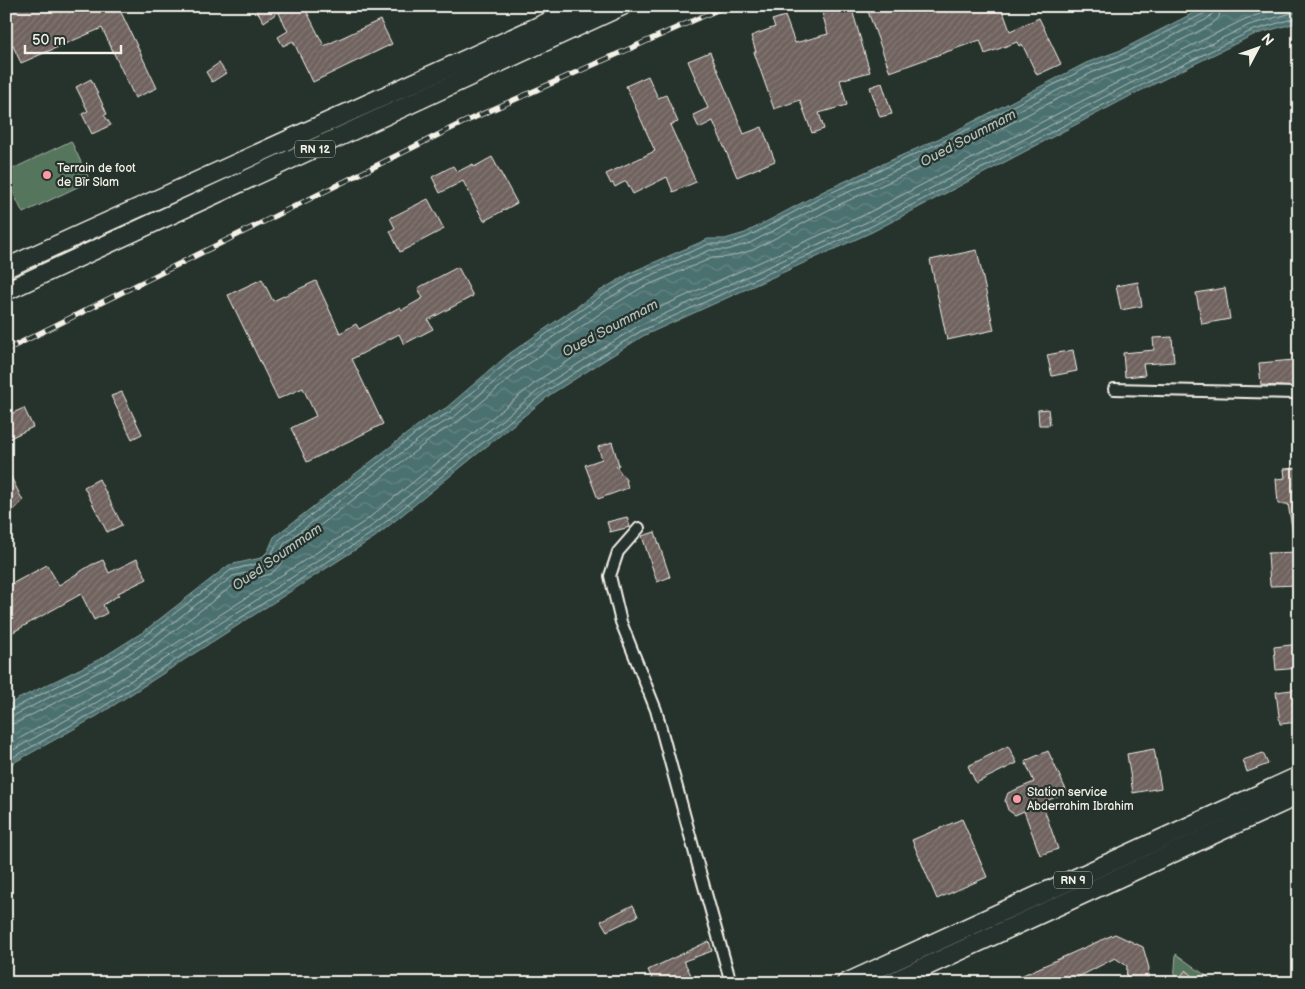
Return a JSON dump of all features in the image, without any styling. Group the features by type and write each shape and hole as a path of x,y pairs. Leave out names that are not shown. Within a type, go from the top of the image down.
{"highway":[{"name":"RN 12","path":"6,268 583,6"},
{"name":"RN 12","path":"6,291 622,6"},
{"name":"RN 9","path":"846,983 1299,776"},
{"name":"RN 9","path":"890,983 1299,795"}],"street":[{"path":"1114,388 1294,393 1299,395"},
{"path":"639,528 618,552 610,576 621,622 656,710 731,983"}],"green space":[{"name":"Terrain de foot de Bïr Slam","path":"71,141 90,181 23,213 6,178 6,172"},
{"path":"1176,954 1216,983 1174,983"}],"water":[{"name":"Oued Soummam","path":"1207,6 1299,6 1299,22 1253,35 1134,94 872,232 643,336 551,394 375,537 97,716 6,767 6,707 16,700 102,658 143,632 229,565 261,558 268,551 274,537 426,419 446,408 509,354 598,292 632,272 708,239 725,239 745,233 826,190 953,132 1086,63 1121,50"}],"building":[{"path":"6,6 118,6 157,88 135,98 102,28 21,63 6,31"},
{"path":"254,6 287,6 264,22"},
{"path":"292,6 304,6 324,46 380,20 392,44 313,82 293,41 283,46 278,37 288,31 279,13"},
{"path":"830,6 851,6 870,72 840,80 847,105 819,113 824,129 812,133 800,100 774,109 754,52 756,52 751,36 775,27 772,20 785,16 795,43 828,34 821,9"},
{"path":"866,6 1001,6 1010,31 1039,18 1061,64 1037,75 1022,44 1019,46 1017,42 985,54 980,40 890,72"},
{"path":"710,52 744,134 762,127 775,161 737,177 713,121 699,128 693,115 708,108 688,61"},
{"path":"219,63 226,73 212,82 206,72"},
{"path":"648,76 658,98 666,95 678,122 670,125 696,182 673,192 667,177 633,194 626,181 615,187 613,183 611,184 606,174 655,151 626,86"},
{"path":"91,79 107,114 104,115 111,125 92,134 82,114 88,111 76,87"},
{"path":"882,83 892,114 880,117 870,87"},
{"path":"492,157 517,203 484,221 463,181 440,193 432,177 453,166 457,172 473,164 474,167"},
{"path":"428,199 444,229 400,252 390,231 395,228 390,218"},
{"path":"977,250 994,330 947,340 930,260"},
{"path":"458,267 473,296 428,320 433,329 404,344 399,334 352,359 383,424 307,462 291,428 316,416 303,388 278,399 228,295 262,279 273,301 316,281 340,333 356,324 359,329 400,307 402,310 423,298 418,288"},
{"path":"1138,282 1142,306 1121,310 1116,286"},
{"path":"1225,288 1230,319 1202,324 1196,293"},
{"path":"1172,337 1174,362 1143,364 1145,375 1125,377 1123,353 1154,350 1153,338"},
{"path":"1073,350 1077,371 1052,376 1047,355"},
{"path":"1294,360 1297,387 1261,385 1259,363"},
{"path":"122,392 142,434 132,439 111,396"},
{"path":"24,408 33,427 6,440 6,416"},
{"path":"1048,409 1050,425 1039,425 1038,410"},
{"path":"612,442 619,465 616,466 626,480 628,488 598,499 585,465 602,459 598,447"},
{"path":"6,467 23,501 6,517"},
{"path":"1299,468 1299,533 1293,533 1288,504 1278,504 1276,479 1285,478 1284,469"},
{"path":"99,479 122,525 107,532 84,487"},
{"path":"627,517 630,527 610,532 607,522"},
{"path":"655,532 670,577 657,582 642,536"},
{"path":"1299,552 1299,585 1270,586 1268,553"},
{"path":"137,559 147,579 118,593 119,595 103,605 107,613 94,620 81,594 6,636 6,587 47,565 59,585 91,565 103,560 109,573"},
{"path":"1299,644 1299,668 1276,670 1274,647"},
{"path":"1299,689 1299,722 1280,724 1276,692"},
{"path":"1008,746 1017,763 976,783 968,766"},
{"path":"1154,749 1161,788 1133,793 1127,754"},
{"path":"1048,751 1067,792 1042,803 1058,849 1040,855 1024,811 1015,815 1008,810 1005,801 1008,793 1034,782 1025,761"},
{"path":"1263,753 1268,764 1247,772 1243,760"},
{"path":"962,819 987,877 937,899 912,840"},
{"path":"633,905 638,916 607,931 601,921"},
{"path":"1115,934 1143,947 1149,968 1147,983 1126,983 1127,966 1115,958 1067,983 1005,983"},
{"path":"709,941 712,951 684,961 695,983 654,983 648,970"},
{"path":"1186,970 1201,983 1175,983"}],"railway":[{"path":"6,350 462,123 726,6"}],"place":[{"name":"Terrain de foot de Bïr Slam","path":"47,175"},
{"name":"Station service Abderrahim Ibrahim","path":"1017,799"}]}
